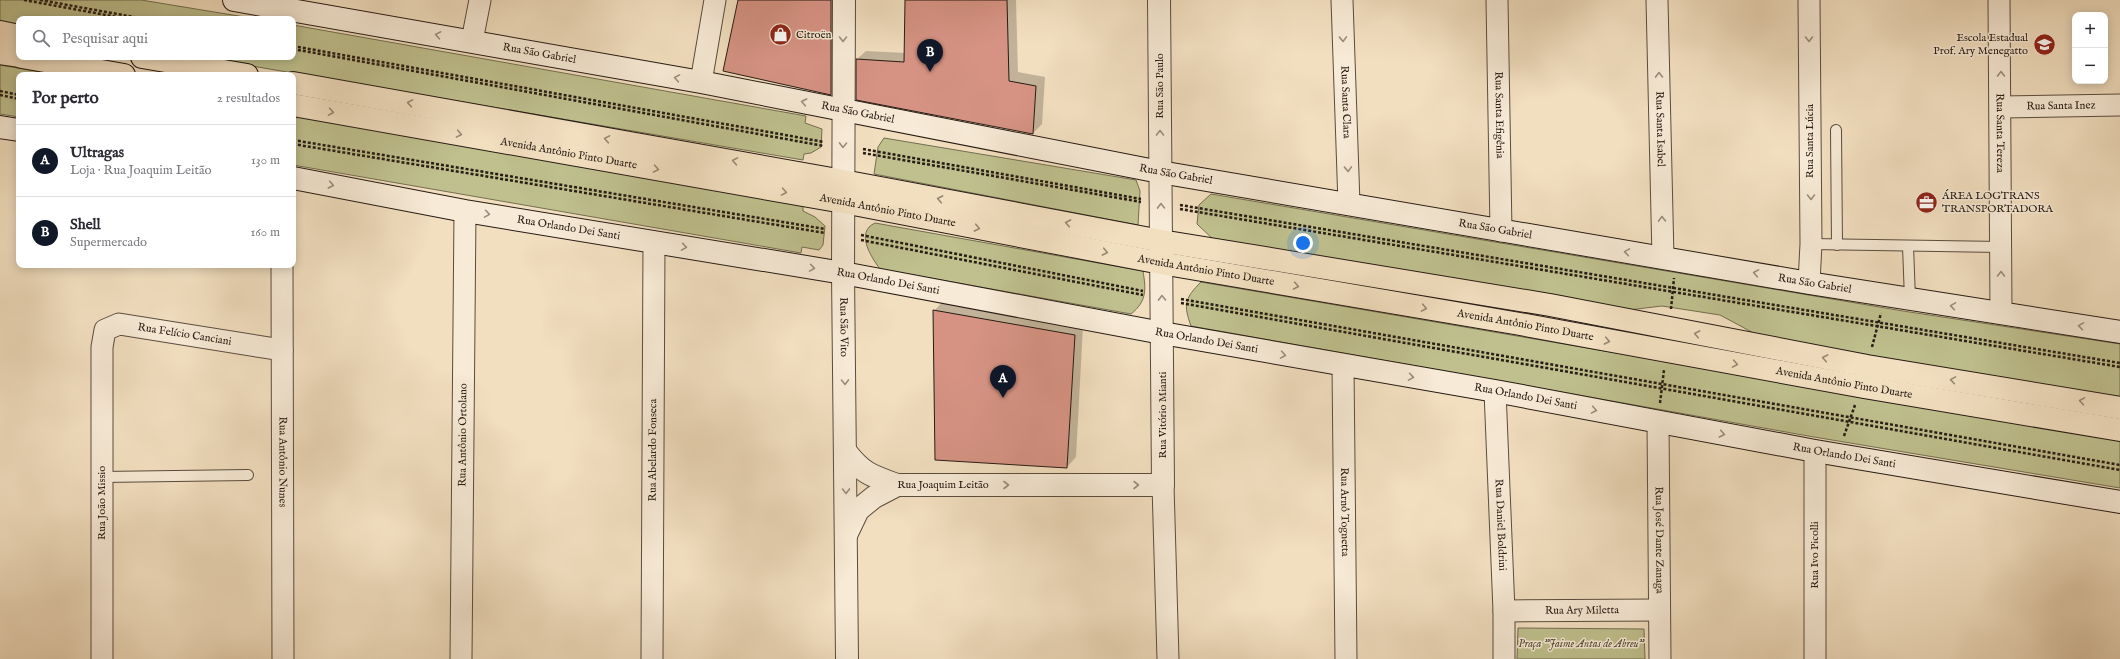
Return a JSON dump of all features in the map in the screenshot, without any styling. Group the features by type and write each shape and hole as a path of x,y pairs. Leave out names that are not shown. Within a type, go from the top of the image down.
{"main road":[{"name":"Rua São Gabriel","path":"234,0 258,2 472,42 701,82 1160,172 1501,231 1910,299 2120,332"},
{"name":"Rua São Vito","path":"844,0 843,273 847,533"},
{"name":"Rua São Paulo","path":"1159,0 1160,172"},
{"path":"0,32 16,35"},
{"path":"0,53 16,56"},
{"path":"39,60 107,72"},
{"path":"160,60 230,72"},
{"name":"Avenida Antônio Pinto Duarte","path":"296,84 843,181 1161,241 1550,305 1867,366 2120,408"},
{"name":"Avenida Antônio Pinto Duarte","path":"296,106 843,202 1161,263 1520,324 1864,387 2120,430"},
{"path":"0,127 16,130"},
{"name":"Rua Vitório Mianti","path":"1160,172 1163,485"},
{"name":"Rua Orlando Dei Santi","path":"296,179 465,211 843,273 1162,333 1343,366 1495,391 1815,451 2120,502"},
{"path":"846,452 858,467 874,476 898,485"},
{"name":"Rua Joaquim Leitão","path":"847,659 847,533 858,510 874,497 898,485 1163,485"}],"street":[{"path":"472,42 480,0"},
{"path":"701,82 715,0"},
{"name":"Rua Santa Clara","path":"1342,0 1349,204"},
{"name":"Rua Santa Efigênia","path":"1497,0 1501,231"},
{"name":"Rua Santa Isabel","path":"1657,0 1663,258"},
{"name":"Rua Santa Lúcia","path":"1809,0 1811,244 1809,282"},
{"name":"Rua Santa Tereza","path":"1999,0 2001,107 2001,313"},
{"name":"Rua Santa Inez","path":"2001,107 2120,105"},
{"name":"Rua Antônio Ortolano","path":"461,659 465,211"},
{"name":"Rua Abelardo Fonseca","path":"652,659 654,242"},
{"name":"Rua Antônio Nunes","path":"282,268 283,659"},
{"name":"Rua Felício Canciani","path":"102,347 105,330 119,324 282,350"},
{"name":"Rua João Missio","path":"102,347 102,659"},
{"name":"Rua Arnô Tognetta","path":"1343,366 1346,659"},
{"name":"Rua Daniel Boldrini","path":"1495,391 1504,611 1504,659"},
{"name":"Rua José Dante Zanaga","path":"1658,422 1660,659"},
{"name":"Rua Ivo Picolli","path":"1815,451 1815,659"},
{"name":"Rua Vitório Mianti","path":"1163,485 1168,659"},
{"name":"Rua Ary Miletta","path":"1504,611 1659,610"}],"lane":[{"path":"1836,130 1837,245"},
{"path":"1811,244 2001,247"},
{"path":"1908,246 1910,299"},
{"path":"102,477 248,475"}],"path":[{"path":"24,0 112,16"},
{"path":"40,0 128,16"},
{"path":"296,47 843,147"},
{"path":"296,50 1161,204 2120,367"},
{"path":"0,92 16,95"},
{"path":"0,95 16,98"},
{"path":"296,141 843,234 1162,297 2120,470"},
{"path":"296,144 843,234"},
{"path":"1161,204 2120,363"},
{"path":"1162,297 2120,465"}],"green space":[{"path":"0,0 141,0 239,16 16,16 16,26 0,23"},
{"path":"296,26 806,116 805,123 822,129 821,147 811,153 804,154 803,160 296,74 296,72 287,72 217,60 296,60"},
{"path":"0,65 41,72 16,72 16,117 0,114"},
{"path":"296,117 803,205 803,211 815,217 825,226 823,245 819,250 802,247 801,253 296,166"},
{"path":"884,138 1136,180 1140,191 1138,225 874,174 878,147"},
{"path":"1211,194 1903,311 2120,344 2120,398 1761,337 1720,315 1662,306 1620,311 1215,241 1197,224 1199,205"},
{"path":"875,223 1143,271 1145,290 1143,300 1131,314 880,269 869,252 865,238 869,227"},
{"path":"1201,282 2120,439 2120,488 1814,437 1191,326 1186,307 1187,302 1189,297"},
{"name":"Praça \"Jaime Antas de Abreu\"","path":"1518,628 1644,629 1645,659 1517,659"}],"building":[{"name":"Citroën","path":"738,0 831,0 831,95 723,71"},
{"path":"905,0 1007,0 1009,81 1036,86 1033,134 856,100 856,59 904,62"},
{"path":"933,310 1075,335 1067,468 935,460"}],"place":[{"name":"Citroën","path":"781,35"},
{"name":"Escola Estadual Prof. Ary Menegatto","path":"2044,44"},
{"name":"Shell","path":"930,72"},
{"name":"ÁREA LOGTRANS TRANSPORTADORA","path":"1927,202"},
{"name":"Ultragas","path":"1003,398"}]}
